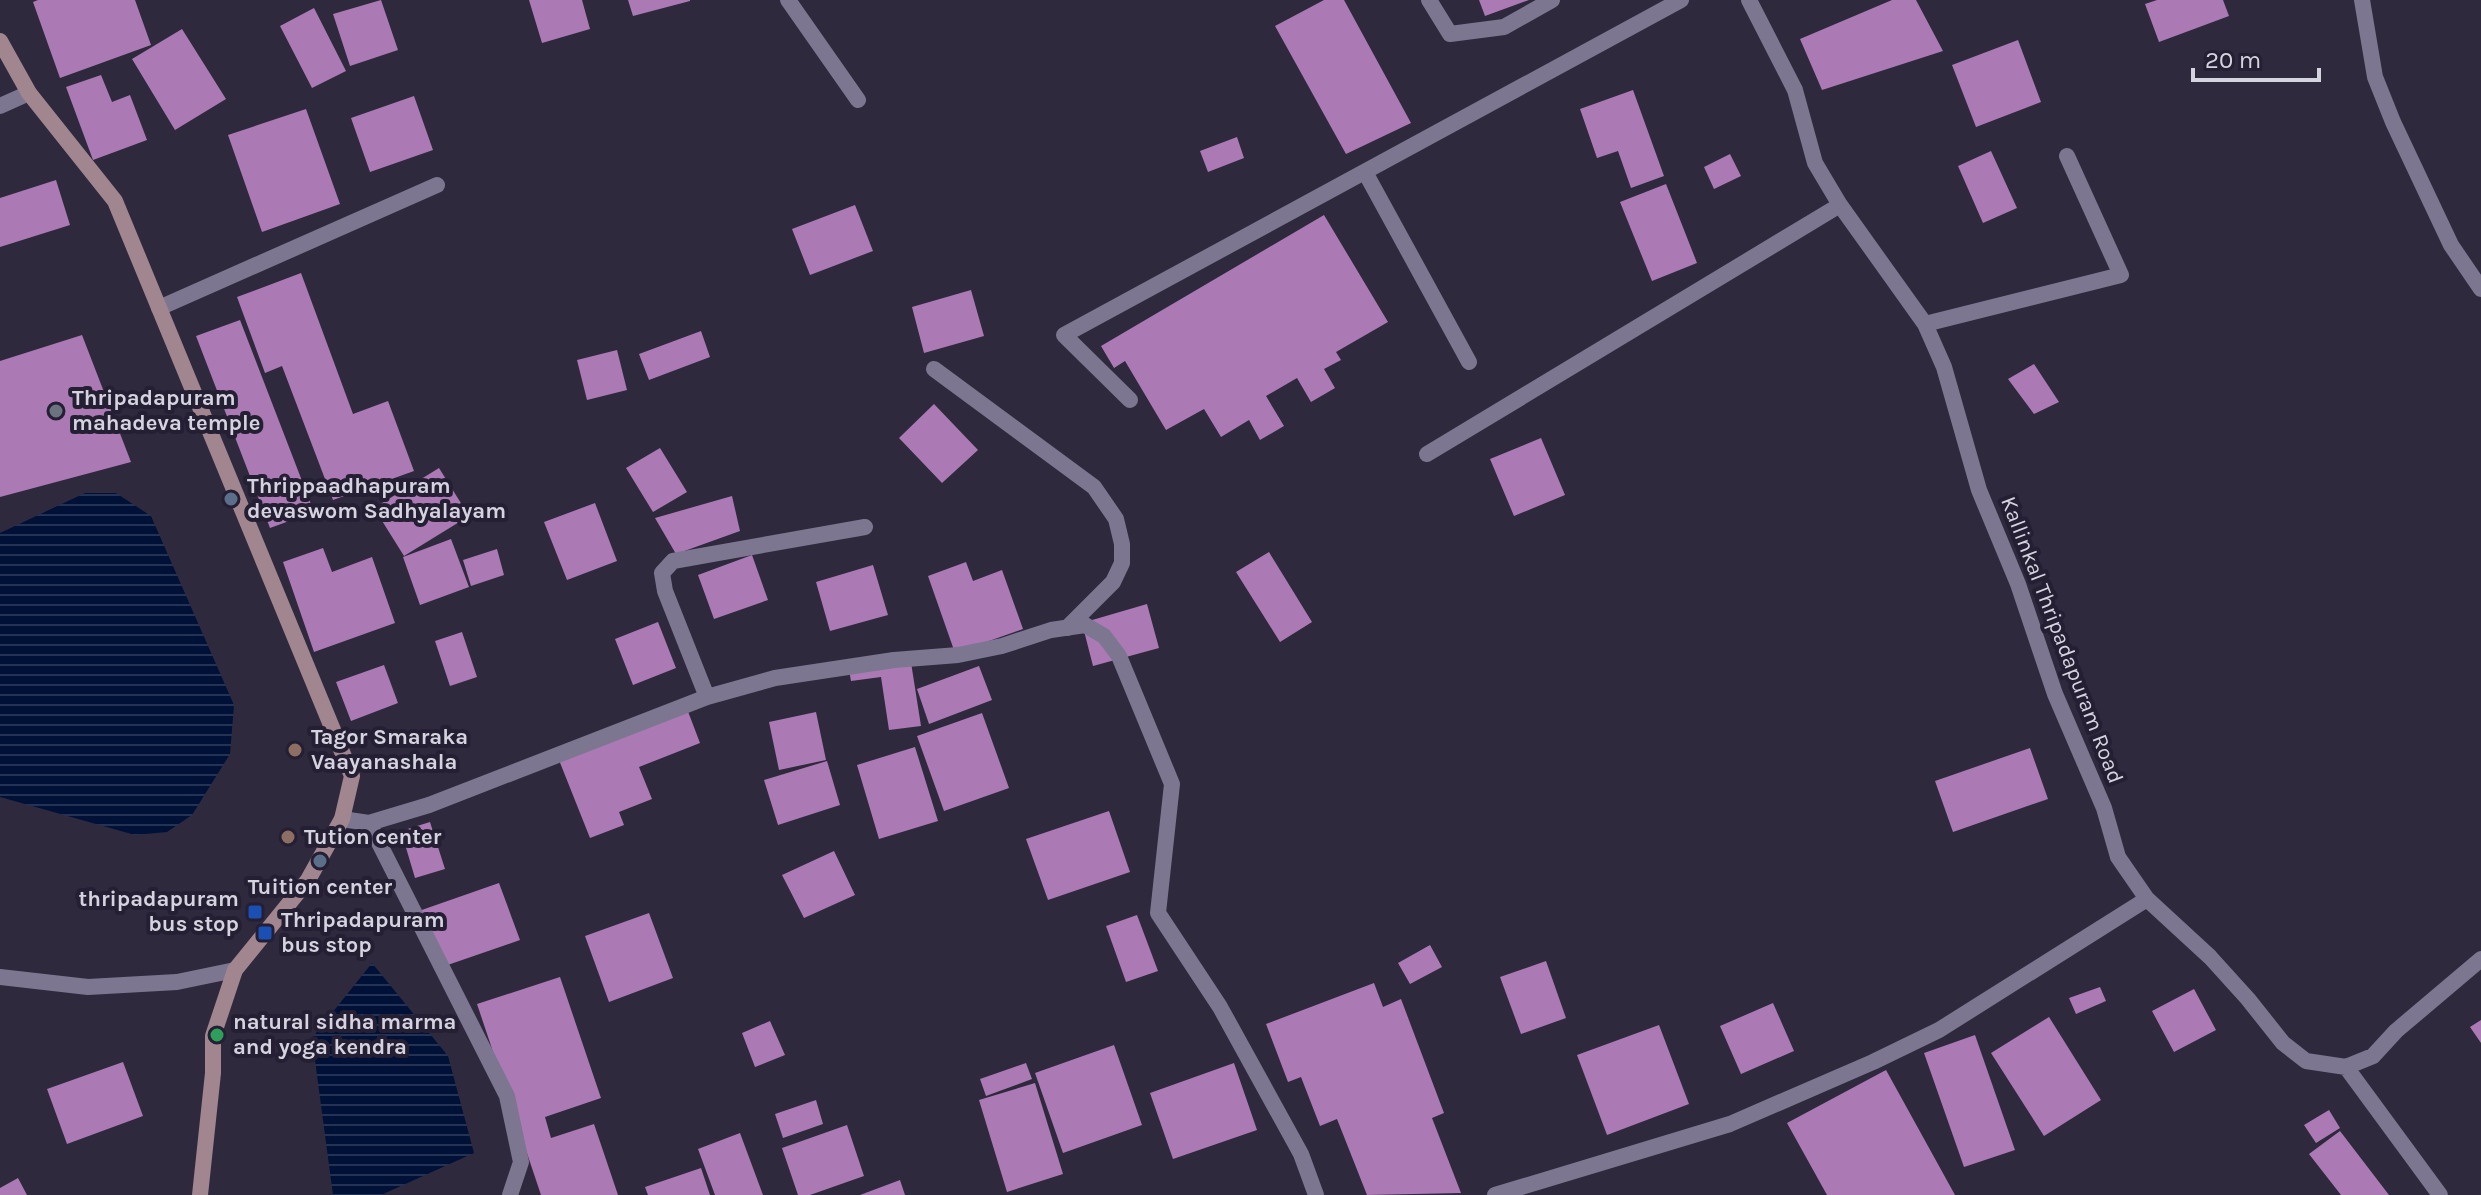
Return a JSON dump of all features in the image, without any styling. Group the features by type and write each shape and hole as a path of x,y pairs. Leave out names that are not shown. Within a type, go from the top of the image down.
{"main road":[{"path":"0,41 29,93 115,201 352,776 342,819 308,880 235,970 213,1036 213,1073 200,1195"}],"street":[{"path":"788,0 858,100"},
{"path":"1429,0 1450,34 1504,27 1552,0"},
{"path":"1130,400 1064,335 1681,0"},
{"name":"Kallinkal Thripadapuram Road","path":"1749,0 1795,90 1815,163 1840,205 1925,324 1944,367 1979,490 2018,584 2055,694 2104,808 2118,857 2147,899 2210,957 2283,1043 2306,1061 2346,1067"},
{"path":"2362,0 2375,77 2393,122 2451,245 2481,289"},
{"path":"0,106 29,93"},
{"path":"1925,324 2121,275 2067,156"},
{"path":"1365,172 1469,362"},
{"path":"159,308 437,185"},
{"path":"1427,454 1840,205"},
{"path":"934,369 1094,487 1116,519 1122,544 1122,563 1113,582 1067,628"},
{"path":"707,697 665,591 662,573 673,561 865,527"},
{"path":"342,819 369,823 429,805 707,697 775,678 879,662 958,655 1085,625 1104,636 1119,656 1172,784 1158,913 1220,1007 1301,1154 1316,1195"},
{"path":"369,823 507,1096 521,1162 510,1195"},
{"path":"1495,1195 1730,1124 1873,1062 1939,1030 2147,899"},
{"path":"2440,1195 2346,1067 2373,1056 2396,1031 2481,959"},
{"path":"0,977 88,987 177,982 235,970"}],"water":[{"path":"85,493 116,493 151,516 234,705 230,754 192,815 167,832 135,835 0,797 0,533"},
{"path":"372,963 448,1056 474,1153 381,1195 333,1195 312,1038"}],"building":[{"path":"135,0 151,45 60,78 33,2"},
{"path":"381,0 398,50 350,66 333,14"},
{"path":"529,0 582,0 590,29 542,43"},
{"path":"628,0 690,0 690,1 633,16"},
{"path":"1324,0 1344,0 1411,123 1346,154 1275,26"},
{"path":"1479,0 1529,0 1485,16"},
{"path":"1892,0 1916,0 1943,51 1822,90 1800,39"},
{"path":"2157,0 2223,0 2229,16 2159,42 2145,4"},
{"path":"314,8 346,71 312,88 280,26"},
{"path":"182,29 226,99 175,130 132,59"},
{"path":"2018,40 2041,102 1976,127 1952,65"},
{"path":"101,75 112,102 130,95 147,140 93,160 66,87"},
{"path":"1633,90 1664,176 1631,188 1618,151 1597,158 1580,109"},
{"path":"414,96 433,150 370,172 351,118"},
{"path":"306,109 340,204 262,232 228,135"},
{"path":"1237,137 1244,158 1208,172 1200,151"},
{"path":"1991,151 2017,208 1983,223 1958,166"},
{"path":"1730,154 1741,176 1714,189 1704,167"},
{"path":"56,180 70,225 0,247 0,198"},
{"path":"1666,184 1697,263 1652,281 1620,202"},
{"path":"855,205 873,251 810,275 792,229"},
{"path":"1324,215 1388,322 1336,352 1341,360 1324,369 1335,388 1311,402 1297,378 1266,396 1284,426 1260,440 1249,420 1221,437 1204,409 1166,430 1125,361 1114,368 1101,346"},
{"path":"301,273 353,414 388,401 414,471 333,500 282,366 265,373 237,297"},
{"path":"971,290 984,336 924,353 912,307"},
{"path":"240,320 314,512 270,528 196,336"},
{"path":"701,331 710,357 649,380 639,354"},
{"name":"Thripadapuram mahadeva temple","path":"82,335 131,462 0,497 0,361"},
{"path":"617,350 627,390 587,400 577,360"},
{"path":"2034,364 2059,402 2034,414 2008,379"},
{"path":"934,404 978,450 942,483 899,438"},
{"path":"1541,438 1565,495 1514,516 1490,459"},
{"path":"660,448 687,492 653,512 626,468"},
{"path":"439,468 469,516 404,556 374,508"},
{"path":"732,496 740,531 676,554 655,518"},
{"path":"595,503 617,561 567,580 544,522"},
{"path":"451,539 469,587 420,605 403,557"},
{"path":"323,548 332,572 372,557 395,623 314,652 283,562"},
{"path":"497,549 504,575 471,586 463,560"},
{"path":"1269,552 1312,622 1280,642 1236,572"},
{"path":"752,555 768,600 714,619 698,575"},
{"path":"966,562 973,581 1002,570 1023,629 955,653 928,576"},
{"path":"873,565 888,615 830,631 816,582"},
{"path":"1147,604 1159,648 1093,666 1082,623"},
{"path":"658,622 676,668 633,685 615,639"},
{"path":"462,632 477,677 450,686 435,641"},
{"path":"910,656 921,726 889,730 881,677 851,681 848,665"},
{"path":"384,665 398,703 351,721 336,682"},
{"path":"979,666 992,700 929,724 917,689"},
{"path":"684,701 700,743 639,767 652,799 619,812 624,825 590,838 555,750"},
{"path":"816,712 826,760 779,770 769,722"},
{"path":"982,713 1009,788 944,811 917,736"},
{"path":"915,747 938,821 879,839 857,765"},
{"path":"2030,748 2048,799 1953,832 1935,781"},
{"path":"827,761 840,805 778,825 764,780"},
{"path":"1109,811 1130,872 1048,900 1026,839"},
{"path":"430,822 445,869 415,878 401,831"},
{"path":"834,851 855,895 804,918 782,875"},
{"path":"499,883 520,940 436,969 416,912"},
{"path":"649,913 673,978 609,1002 585,936"},
{"path":"1137,915 1158,971 1126,982 1106,926"},
{"path":"1430,945 1442,967 1410,984 1398,963"},
{"path":"1546,961 1566,1018 1521,1034 1500,977"},
{"path":"560,977 601,1098 545,1117 551,1138 594,1124 618,1195 541,1195 477,1004"},
{"path":"1374,983 1383,1007 1401,999 1444,1113 1432,1118 1461,1193 1367,1195 1337,1119 1320,1126 1301,1077 1288,1082 1266,1024"},
{"path":"2100,987 2106,1001 2076,1014 2069,998"},
{"path":"2194,989 2216,1030 2174,1052 2152,1011"},
{"path":"1773,1003 1794,1051 1741,1074 1720,1026"},
{"path":"2049,1017 2101,1100 2044,1136 1991,1053"},
{"path":"2481,1020 2481,1043 2470,1027"},
{"path":"770,1021 785,1055 755,1067 742,1033"},
{"path":"1659,1025 1689,1104 1607,1135 1577,1055"},
{"path":"1975,1035 2015,1150 1964,1167 1924,1053"},
{"path":"1114,1045 1142,1125 1063,1153 1035,1073"},
{"path":"123,1062 143,1116 67,1144 47,1089"},
{"path":"1026,1063 1032,1079 986,1096 980,1079"},
{"path":"1234,1063 1257,1130 1173,1159 1150,1093"},
{"path":"1886,1070 1955,1195 1827,1195 1787,1123"},
{"path":"1035,1083 1063,1174 1007,1192 979,1100"},
{"path":"816,1100 823,1124 783,1138 775,1114"},
{"path":"2329,1110 2340,1128 2316,1143 2304,1125"},
{"path":"847,1125 864,1176 810,1195 798,1195 782,1148"},
{"path":"2340,1131 2389,1195 2341,1195 2309,1154"},
{"path":"740,1133 763,1195 715,1195 698,1149"},
{"path":"701,1168 710,1195 648,1195 645,1187"},
{"path":"18,1178 27,1195 0,1195 0,1188"},
{"path":"900,1180 905,1195 860,1195"}],"place":[{"name":"Thripadapuram mahadeva temple","path":"56,411"},
{"name":"Thrippaadhapuram devaswom Sadhyalayam","path":"231,499"},
{"name":"Tagor Smaraka Vaayanashala","path":"295,750"},
{"name":"Tution center","path":"288,837"},
{"name":"Tuition center","path":"320,861"},
{"name":"thripadapuram bus stop","path":"255,912"},
{"name":"Thripadapuram bus stop","path":"265,933"},
{"name":"natural sidha marma and yoga kendra","path":"217,1035"}]}
